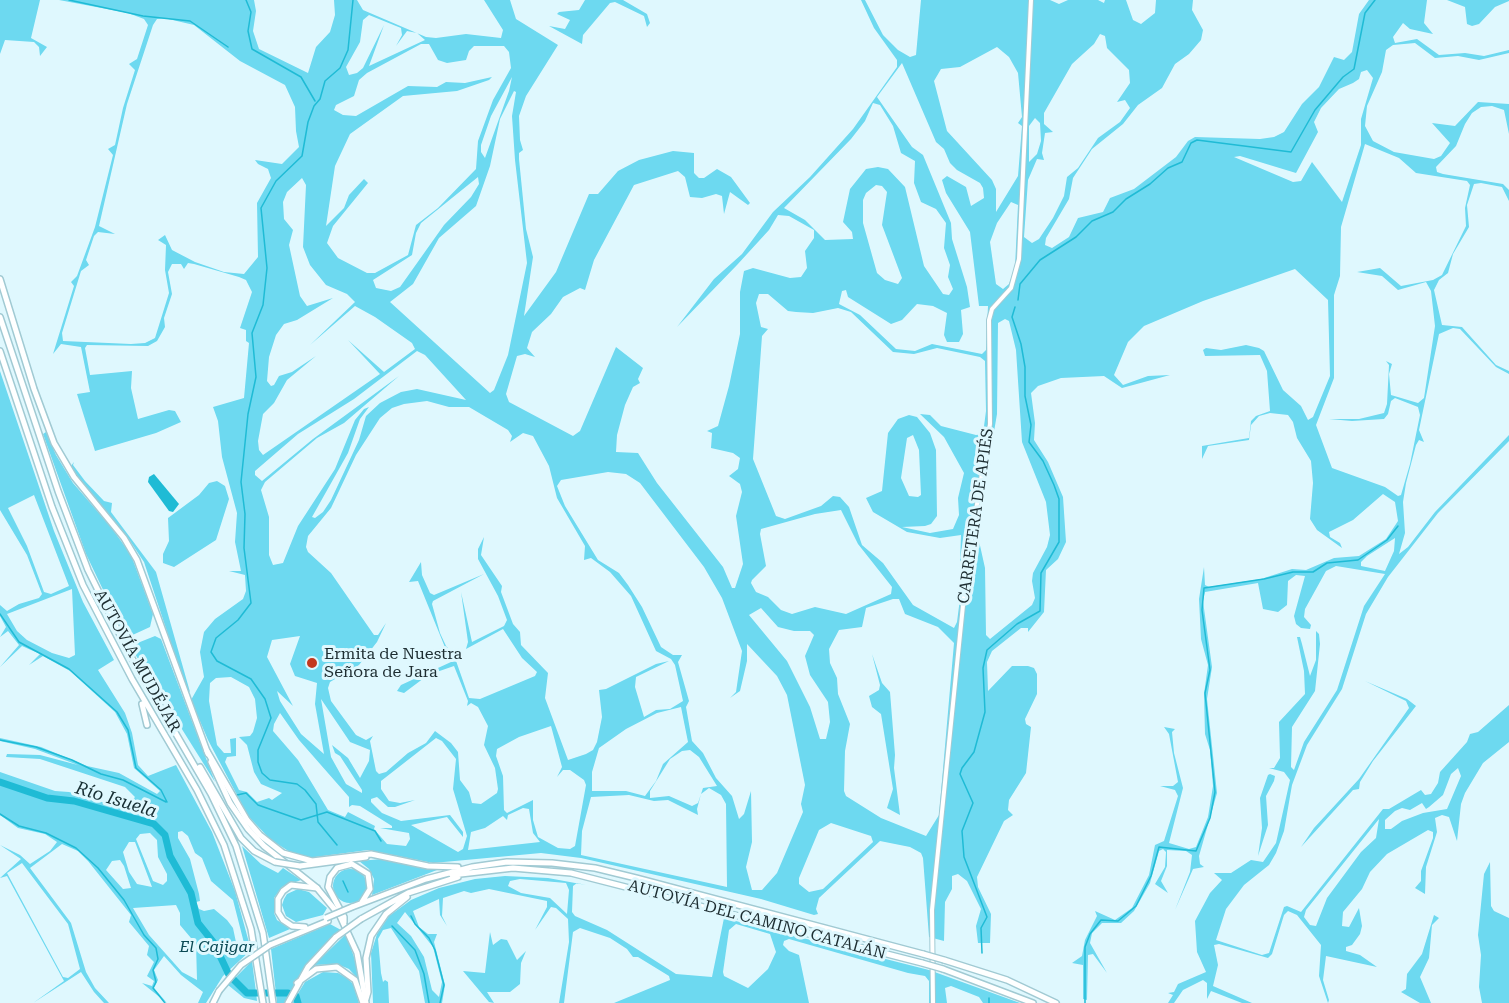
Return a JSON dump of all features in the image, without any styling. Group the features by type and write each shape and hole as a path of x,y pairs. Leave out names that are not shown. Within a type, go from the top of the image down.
{"highway":[{"path":"0,279 34,389 54,443 74,477 115,526 138,560 207,751 226,796 243,823 264,846 317,888 344,922 357,953 365,1002"},
{"name":"AUTOVÍA MUDÉJAR","path":"0,317 58,491 88,570 130,654 192,759 223,817 247,875 263,933 272,983 273,1003"},
{"name":"AUTOVÍA MUDÉJAR","path":"0,351 65,543 89,598 124,665 188,773 214,823 236,877 252,929 263,1003"},
{"path":"124,665 124,672 144,708 147,725"},
{"path":"207,751 241,812 260,835 279,850 308,860 360,854 383,856 437,868 474,869"},
{"path":"192,759 198,763 214,787 241,838 258,854 275,862 300,866 383,856"},
{"path":"175,760 183,772 188,773"},
{"name":"AUTOVÍA DEL CAMINO CATALÁN","path":"474,869 533,862 579,866 620,874 944,960 1007,980 1056,1003"},
{"path":"344,922 344,917 329,890 330,878 337,868 355,865 368,874 370,890 360,904"},
{"name":"AUTOVÍA DEL CAMINO CATALÁN","path":"474,869 537,868 611,882 943,969 999,988 1033,1003"},
{"path":"353,908 426,879 474,869"},
{"path":"270,945 353,908 427,882 474,869"},
{"path":"288,1003 297,983 312,961 336,937 392,900 424,887 471,875 511,871 611,882"},
{"path":"305,927 292,926 283,921 278,912 278,899 291,885 317,888"},
{"path":"365,1002 367,951 374,929 396,904 424,887"},
{"path":"213,1003 219,991 241,965 279,938 327,919"},
{"path":"297,983 319,967 337,967 355,980 365,1002"}],"street":[{"name":"CARRETERA DE APIÉS","path":"933,1003 932,910 967,566 989,438 989,320 997,303 1015,280 1019,259 1031,0"}],"green space":[{"path":"0,0 40,0 31,38 47,47 40,56 39,47 34,42 5,40 0,54"},
{"path":"59,0 254,0 256,11 253,31 259,49 308,73 316,47 330,32 335,15 334,0 357,0 363,10 416,33 407,31 396,46 402,35 401,28 369,15 363,20 360,42 346,67 349,75 363,68 384,25 369,66 425,40 417,33 436,38 466,34 501,38 503,30 484,0 510,0 516,19 558,45 526,96 519,116 520,140 523,150 519,153 519,159 526,229 533,257 524,316 556,272 589,194 598,194 618,171 639,160 673,151 694,153 694,173 699,178 704,178 717,169 731,177 750,203 748,205 730,192 724,214 722,196 716,194 702,198 690,197 685,177 678,171 634,185 594,260 585,290 580,288 563,297 551,314 532,332 527,348 535,357 525,354 517,356 506,394 509,402 573,436 580,431 616,347 643,368 638,379 640,383 633,387 625,405 617,435 616,452 638,453 657,483 723,567 732,588 735,588 743,564 736,516 742,492 740,484 729,476 738,469 740,458 733,453 711,448 712,433 707,431 718,426 729,386 740,334 740,292 744,271 753,268 790,278 801,277 807,268 805,251 814,238 814,230 789,216 778,215 769,230 677,327 714,279 742,254 773,212 810,177 853,129 897,67 897,60 874,28 861,0 865,0 883,35 898,50 910,57 916,55 921,0 1050,0 1059,4 1068,0 1098,0 1104,3 1105,0 1126,0 1133,20 1141,24 1155,13 1156,0 1193,0 1192,10 1203,30 1201,40 1189,54 1175,64 1162,88 1138,105 1123,124 1092,149 1073,178 1069,199 1046,238 1045,245 1052,248 1069,237 1078,218 1103,212 1110,198 1134,189 1176,157 1188,141 1195,137 1260,139 1274,137 1284,132 1302,104 1319,87 1334,57 1344,60 1352,52 1359,14 1369,0 1427,0 1424,23 1433,34 1410,29 1403,23 1393,37 1395,43 1417,39 1439,55 1465,53 1484,56 1509,50 1509,53 1479,60 1458,56 1435,58 1415,43 1393,45 1386,50 1382,72 1367,106 1365,126 1373,141 1394,152 1434,159 1441,156 1450,143 1432,123 1455,126 1478,102 1509,104 1509,134 1504,110 1492,106 1481,107 1472,113 1456,146 1436,167 1437,172 1443,174 1503,184 1509,190 1509,201 1502,187 1474,184 1467,205 1469,227 1453,254 1448,273 1439,280 1434,290 1442,325 1462,327 1496,365 1509,371 1509,374 1496,367 1460,329 1453,328 1439,334 1419,430 1424,442 1419,440 1416,445 1406,483 1403,502 1405,533 1399,554 1408,547 1435,512 1509,435 1509,441 1438,513 1388,577 1366,614 1342,689 1307,745 1292,785 1284,831 1276,853 1269,865 1244,885 1226,909 1216,940 1262,955 1269,953 1284,907 1287,906 1301,912 1383,809 1389,809 1421,790 1425,795 1431,794 1438,783 1440,772 1467,742 1470,734 1478,732 1509,705 1509,742 1483,763 1465,793 1461,804 1457,841 1449,817 1442,815 1435,818 1437,832 1426,867 1425,894 1415,888 1421,881 1421,871 1433,838 1433,832 1428,830 1387,854 1370,872 1362,889 1343,912 1342,926 1349,927 1359,908 1362,926 1360,934 1352,945 1346,947 1346,951 1360,955 1377,967 1326,956 1323,980 1328,1003 1319,976 1321,945 1297,915 1288,911 1284,915 1272,954 1268,958 1219,944 1214,945 1218,965 1213,986 1252,1003 1242,1003 1211,991 1207,999 1207,983 1203,980 1183,990 1174,1003 1168,1003 1173,995 1168,993 1174,992 1178,984 1206,972 1197,952 1195,921 1210,893 1222,880 1214,873 1231,873 1251,860 1263,862 1276,843 1290,780 1284,772 1269,768 1274,768 1280,758 1279,722 1305,694 1304,671 1297,637 1300,637 1310,676 1316,660 1316,631 1319,634 1320,644 1315,691 1292,727 1291,767 1294,770 1304,742 1337,690 1364,606 1385,574 1336,566 1326,571 1305,609 1304,617 1311,625 1310,629 1301,628 1296,624 1294,616 1305,576 1296,575 1288,581 1287,605 1278,612 1263,609 1258,583 1205,592 1203,601 1212,667 1207,699 1217,793 1199,856 1200,864 1204,867 1193,869 1175,910 1190,872 1192,855 1186,851 1167,850 1167,866 1161,881 1168,893 1155,884 1165,867 1166,852 1163,849 1159,851 1150,883 1134,911 1121,923 1102,923 1092,933 1090,943 1107,973 1093,954 1088,955 1087,1000 1083,999 1083,965 1072,963 1082,956 1085,940 1097,916 1095,911 1115,920 1132,908 1149,875 1155,845 1164,841 1178,796 1175,790 1160,786 1173,786 1178,782 1169,734 1164,727 1175,729 1172,732 1174,753 1183,788 1169,843 1189,849 1196,847 1208,817 1213,786 1210,750 1205,734 1204,694 1208,665 1201,639 1199,599 1204,567 1205,585 1209,587 1261,579 1292,569 1306,570 1334,558 1359,556 1386,539 1398,521 1395,502 1383,494 1353,520 1329,532 1330,537 1340,543 1342,548 1317,530 1310,519 1313,483 1311,461 1297,438 1293,422 1288,415 1270,413 1259,416 1251,425 1249,440 1208,446 1202,459 1202,446 1249,438 1251,421 1256,416 1270,411 1267,371 1260,355 1205,356 1203,350 1206,348 1221,350 1246,345 1264,351 1283,390 1301,406 1308,420 1313,417 1330,376 1328,300 1295,269 1203,301 1144,326 1128,342 1114,375 1123,385 1148,376 1170,375 1122,388 1104,376 1061,378 1038,386 1031,393 1035,423 1034,440 1048,462 1063,497 1066,542 1058,559 1046,570 1044,612 1028,632 1028,628 1021,628 992,651 987,662 988,691 1012,666 1028,666 1034,668 1037,674 1037,694 1025,719 1026,724 1031,727 1026,773 1009,800 1008,810 1013,815 1004,821 977,877 978,887 991,914 990,943 978,943 976,926 981,909 967,881 958,874 952,876 952,889 945,902 944,941 929,937 921,853 910,847 880,841 819,898 816,909 818,914 814,915 761,899 581,858 541,853 433,863 368,850 308,858 290,852 271,840 248,816 208,740 191,700 204,677 200,652 204,632 215,619 243,599 246,591 245,575 229,571 241,571 235,542 237,513 222,457 218,421 213,407 244,398 249,343 246,341 246,330 240,328 252,292 246,280 239,277 194,264 188,263 184,269 181,264 172,264 168,272 172,294 164,318 165,327 157,341 148,346 87,345 85,348 90,375 132,371 131,388 138,419 169,410 175,411 181,422 156,433 95,451 77,394 90,392 81,347 61,344 53,354 74,286 71,282 77,276 95,227 113,155 108,149 115,145 123,108 135,70 129,64 137,59 148,25 144,19 128,13","holes":["164,18 194,25 240,61 285,85 295,107 299,147 282,164 255,160 268,169 271,178 257,203 258,257 244,274 224,272 195,262 172,250 165,235 158,240 166,245 165,270 169,293 155,338 145,343 131,344 63,341 62,333 81,271 89,265 86,260 94,236 98,232 115,234 99,226 127,104 157,19","1100,34 1105,36 1107,48 1129,70 1130,83 1117,102 1125,100 1130,108 1120,122 1098,138 1078,168 1067,177 1064,196 1053,218 1039,239 1032,243 1024,237 1028,180 1037,159 1044,160 1042,153 1045,133 1053,132 1044,124 1044,113 1072,64 1094,44","421,44 429,44 438,60 447,63 466,60 469,51 474,46 504,46 509,52 511,68 493,100 478,141 476,169 438,208 416,225 408,255 375,273 367,273 338,258 327,243 333,226 368,183 364,179 349,195 344,208 326,226 335,166 350,134 403,96 457,91 492,77 465,83 446,82 437,87 408,86 356,116 343,115 334,110 336,105 354,96 359,80 367,73","997,47 1009,57 1018,73 1022,117 1018,123 1022,126 1018,176 996,212 996,189 992,180 947,131 934,81 941,69 960,67","902,63 936,142 944,149 950,163 957,170 980,183 983,188 984,198 971,206 966,187 947,176 942,180 946,193 970,232 979,306 988,306 986,350 982,354 932,344 915,351 896,349 860,315 839,304 842,291 846,290 848,297 891,324 902,320 917,304 933,306 947,313 944,335 947,342 959,342 963,334 961,310 970,307 967,287 952,239 951,223 923,155 912,147 877,97","1367,70 1373,78 1361,119 1361,145 1342,202 1312,162 1301,181 1293,182 1234,157 1240,156 1296,173 1318,132 1314,122 1321,108 1339,89 1359,79 1361,72","512,77 485,158 481,152 481,145 491,116","514,91 516,92 512,116 515,160 527,263 508,355 494,390 490,393 390,302 413,284 439,238 476,206 490,166 500,119","873,103 880,105 893,126 901,153 915,161 914,183 921,202 936,209 946,223 944,248 950,265 948,277 953,289 949,295 943,294 924,266 905,187 888,169 878,167 866,169 850,189 843,222 852,232 853,239 825,240 805,220 784,208 851,139 865,121","1035,118 1040,123 1041,141 1037,154 1029,162 1029,126","1365,144 1399,158 1416,173 1467,181 1470,185 1465,208 1466,226 1442,275 1433,280 1401,286 1380,268 1357,272 1382,276 1398,290 1426,282 1431,291 1435,326 1424,398 1418,403 1391,395 1389,374 1392,364 1386,361 1389,365 1387,404 1384,413 1359,419 1329,419 1352,421 1384,419 1388,414 1391,401 1395,398 1418,407 1420,415 1401,495 1398,496 1385,487 1332,468 1316,425 1334,378 1334,295 1340,276 1341,227","478,177 479,184 471,197 444,225 400,287 391,291 376,288 373,280 412,255 416,233 421,223","302,178 306,185 303,247 310,265 326,285 347,294 355,302 310,345 355,306 412,343 415,349 384,372 348,340 380,374 263,455 259,450 258,441 263,414 274,403 287,380 316,356 292,372 279,376 271,386 267,381 269,357 276,335 284,324 297,320 333,298 307,306 300,296 289,245 293,230 284,219 283,202 287,192","876,185 882,186 887,192 882,225 902,278 898,284 885,280 877,273 863,223 863,200 866,193","1011,202 1018,205 1015,267 1009,284 1003,289 996,284 990,242 997,223","759,294 768,294 788,311 813,313 838,308 851,312 893,352 914,354 937,348 980,357 985,361 986,411 983,434 976,435 941,426 930,415 920,414 944,437 964,473 958,498 959,515 953,529 930,533 902,527 925,526 931,524 937,516 936,450 930,433 917,417 909,415 898,419 888,433 882,491 866,498 873,512 907,532 940,538 961,535 960,563 963,575 957,622 954,628 913,605 883,563 862,545 849,507 840,497 833,496 821,506 785,519 776,516 753,459 762,336 768,329 761,327 756,303","1005,319 1009,321 1016,350 1022,442 1046,502 1050,535 1047,547 1033,573 1035,598 1032,605 990,639 986,635 985,568 977,532 997,414 998,323","417,351 425,355 466,400 417,389 401,392 380,403 366,416 359,440 331,500 323,512 315,518 312,517 348,453 360,419 369,407 364,409 355,420 335,469 298,526 283,563 273,565 269,555 269,517 261,490 265,482 317,438 344,423 399,376 313,439 262,481 255,475 255,471 298,434 354,399","427,401 449,407 469,407 508,430 512,436 510,442 523,433 533,436 549,466 557,498 585,546 584,560 591,558 610,572 631,596 656,651 671,659 675,665 683,701 670,709 656,710 644,717 635,687 636,677 669,661 656,664 606,689 599,690 602,717 597,742 593,750 568,760 545,698 548,673 521,645 520,632 513,624 501,592 502,586 481,555 484,537 478,549 478,559 498,596 507,620 504,626 472,642 461,592 468,642 466,649 503,629 522,658 537,672 535,676 480,699 469,698 454,655 446,646 440,633 432,604 433,601 484,574 434,595 430,593 422,575 421,562 409,582 418,581 451,662 401,685 397,691 404,693 428,675 454,666 468,701 467,706 471,703 478,707 488,726 484,745 495,768 497,793 481,804 472,803 469,792 460,780 458,752 451,743 435,731 426,743 408,753 386,772 379,774 376,771 370,741 373,736 366,740 356,735 331,701 328,688 330,682 359,665 377,642 386,623 378,635 374,635 331,573 308,552 306,547 308,536 331,508 356,455 380,418 392,408","913,435 919,450 921,495 909,496 901,478 907,438","608,472 626,474 640,483 704,567 722,598 742,651 736,692 730,698 740,691 747,661 747,644 777,676 787,695 805,785 801,804 803,812 777,873 762,890 752,890 746,867 752,842 751,791 744,814 739,819 732,796 716,778 703,753 692,741 686,707 689,701 678,662 682,655 673,655 661,647 642,607 628,585 619,573 598,560 565,506 557,486 561,480","841,510 858,544 892,587 891,594 846,614 815,607 792,614 781,610 768,597 756,592 751,583 766,566 761,529 815,514","1395,538 1394,551 1385,571 1361,566 1361,562","899,599 905,614 938,627 954,643 939,815 926,836 881,818 846,796 844,791 845,751 850,724 838,694 837,678 830,663 829,649 839,630 862,627 866,608","761,608 778,627 794,631 810,631 814,635 805,656 810,675 828,702 830,722 826,739 820,739 810,707 787,661 749,615","300,636 290,664 295,676 317,683 315,704 324,754 301,734 280,701 277,691 293,706 267,657 272,640","231,677 249,687 255,699 257,718 250,736 239,737 247,745 254,772 261,784 282,793 272,800 269,798 257,802 247,792 239,790 225,762 227,757 236,756 236,738 230,739 231,753 224,753 217,745 209,701 210,683 216,678","321,699 350,742 370,750 369,761 360,778 348,758 332,745 335,753 340,756 362,793 346,784 331,757","681,707 688,742 663,764 656,781 645,796 626,791 592,791 592,772 599,748 626,729 657,713","280,713 299,740 349,797 349,807 360,806 392,826 392,828 380,828 409,833 410,839 406,846 387,844 374,829 375,826 348,812 345,817 328,810 298,760 273,731","551,726 562,767 557,777 563,770 570,770 584,780 586,785 575,846 570,849 558,848 538,837 533,820 533,800 507,813 504,810 503,776 496,756 497,749 519,737","436,738 442,741 456,759 453,789 467,836 463,849 458,852 411,825 447,817 463,837 463,832 450,815 401,821 382,813 371,802 371,799 377,797 388,807 415,800 400,803 389,801 381,789 381,781","690,750 699,757 717,786 703,788 698,803 692,806 669,796 650,798 650,791 670,759 682,751","1458,768 1461,776 1447,809 1423,813 1402,821 1391,829 1385,829 1385,820 1395,811 1402,808 1410,810 1422,803 1426,809 1443,795 1451,774","709,788 721,795 726,804 727,887 581,855 582,831 591,797 629,795 654,801 668,800 698,815 697,809 701,794","523,808 529,809 533,833 540,842 468,850 471,832 485,828 503,816 507,820 508,815","1379,819 1376,838 1361,852 1327,898 1316,926 1310,925 1304,917 1306,910","831,823 871,836 873,842 823,889 809,892 799,884 799,878 819,830"]},
{"path":"585,0 623,0 647,14 650,23 647,27 644,16 615,2 610,3 583,35 582,44 549,26 565,29 570,20 557,14 579,10"},
{"path":"1447,0 1509,1 1495,7 1479,24 1472,26 1467,24 1465,7"},
{"name":"El Cajigar","path":"0,371 54,531 83,602 114,660 98,670 125,713 132,733 138,765 148,776 176,765 212,832 235,891 251,950 223,976 206,1003 198,1003 203,992 181,975 164,956 154,970 158,980 154,988 167,1003 142,983 152,986 154,981 147,976 154,962 147,955 149,946 129,922 131,915 88,861 78,851 62,844 30,868 71,923 86,972 95,988 109,1003 104,1003 94,992 81,972 33,1003 64,981 7,876 0,878 21,859 0,845 20,855 30,864 50,851 57,842 45,834 18,828 0,815 0,772 55,791 69,792 116,806 131,802 135,797 125,787 40,759 6,757 7,754 40,755 78,765 35,749 0,741 0,738 41,747 87,766 119,773 157,794 160,791 134,768 127,734 115,712 70,671 43,656 29,665 40,654 22,646 0,667 19,645 8,631 0,637 6,627 0,616 0,605 7,611 19,604 39,598 42,594 27,555 0,510","holes":["34,495 69,586 51,594 44,592 27,546 8,508","72,589 75,655 69,658 52,653 27,640 17,631 7,614","182,831 188,836 195,853 202,858 211,881 233,900 244,943 242,950 237,947 233,928 227,920 214,909 204,911 199,909 196,902 200,901 199,894 190,859 178,838 178,832","150,833 157,840 158,857 167,874 167,881 163,885 153,881 136,839 140,834","129,842 135,842 152,887 137,884 129,872 123,852","120,860 131,888 123,889 106,870 112,861","22,863 68,924 80,969 68,978 63,977 7,873","176,905 180,913 180,925 196,944 197,980 182,972 149,935 133,908"]},
{"path":"46,432 56,455 73,483 111,527 131,555 153,614 150,627 126,638 86,554 43,434"},
{"path":"74,462 73,465 85,481 104,501 112,503 111,512 156,572 190,692 186,689 144,562 128,538 76,475 71,466"},
{"path":"217,481 225,486 229,499 216,540 174,567 163,563 163,554 169,541 168,518 199,495 209,483"},
{"path":"155,636 161,639 215,782 130,646"},
{"path":"872,654 882,683 890,692 894,768 900,815 887,808 893,789 881,714 872,707 869,696 879,690 880,685"},
{"path":"1365,681 1407,699 1416,706 1373,761 1360,782 1359,789 1353,790 1301,847 1314,828 1359,779 1409,708 1406,701"},
{"path":"1270,774 1275,776 1266,796 1268,825 1258,856 1262,828 1260,798"},
{"path":"242,846 261,864 278,873 283,868 301,880 282,887 274,898 274,913 277,920 290,929 269,938"},
{"path":"382,859 437,870 372,895 374,879 369,869 359,861"},
{"path":"1490,862 1491,906 1494,911 1509,918 1509,1003 1482,1003 1479,987 1481,955 1478,935 1484,874"},
{"path":"350,869 362,874 367,886 362,898 350,903 338,898 333,886 338,874"},
{"path":"505,876 548,878 577,883 573,886 572,912 575,916 607,930 676,974 712,977 724,918 929,970 1020,1003 983,1003 979,997 951,986 945,988 947,1003 929,1003 929,981 925,976 789,939 784,941 783,945 789,951 799,955 809,1003 614,1003 670,980 669,976 638,957 633,957 627,949 610,938 580,928 573,932 564,1003 559,1003 569,942 568,919 556,908 551,907 535,930 547,907 547,901 489,889 471,893 464,891 443,898 442,916 447,926 440,915 439,899 413,911 419,927 428,934 437,934 434,942 445,985 442,1003 425,1003 419,971 391,928 383,930 378,939 381,973 383,982 385,980 388,982 389,1003 373,1003 371,953 377,934 389,916 411,900 439,888 475,879","holes":["520,879 566,883 569,890 567,914 550,898 521,893 508,886 510,881","405,912 433,947 442,982 439,997 432,990 424,957 411,936 397,923","736,924 770,934 776,952 768,969 748,988 724,976 729,930"]},
{"path":"298,889 309,892 327,908 323,915 296,922 286,916 282,905 284,899 287,894"},
{"path":"1434,915 1439,918 1432,925 1429,958 1420,977 1431,1003 1420,1003 1401,992 1406,989 1407,974 1422,954"},
{"path":"330,924 341,930 308,962 285,1003 277,1003 271,949"},
{"path":"490,932 493,945 501,939 507,940 517,960 526,951 521,963 520,984 510,992 487,992 494,1003 489,1002 463,971 485,973"},
{"path":"346,934 360,981 349,969 337,964 314,965"},
{"path":"252,961 257,1001 244,998 228,985"},
{"path":"323,972 338,973 347,978 353,984 359,1003 292,1003 305,982"}],"shaded area":[{"path":"154,474 179,504 173,512 169,511 148,482 149,477"}],"waterway":[{"path":"69,0 143,16 190,21 228,47"},
{"path":"246,0 251,12 248,31 252,49 301,77 315,101"},
{"path":"337,845 318,822 316,804 305,790 297,784 270,780 262,773 258,762 258,750 271,718 265,699 251,679 217,661 211,652 216,638 238,620 251,603 244,548 245,514 241,482 248,414 256,377 252,333 263,305 267,268 261,208 276,181 302,156 308,122 314,106 320,99 325,81 340,68 348,50 353,0"},
{"path":"1018,300 1020,284 1040,260 1076,237 1092,221 1113,212 1126,199 1150,184 1168,168 1182,162 1191,143 1197,140 1291,152 1315,110 1343,77 1354,69 1365,13 1375,0"},
{"path":"982,953 981,928 987,917 964,857 962,831 973,803 960,774 974,752 985,712 983,668 987,650 1017,624 1040,611 1041,573 1059,542 1059,499 1043,461 1029,442 1031,425 1025,396 1025,367 1021,344 1012,317 1015,307"},
{"path":"1085,1003 1085,947 1090,934 1101,920 1118,921 1136,906 1151,876 1159,847 1196,851 1210,818 1215,792 1205,693 1210,670 1202,610 1204,588 1293,572 1313,572 1327,563 1358,560 1387,540 1398,526"},
{"path":"0,614 19,642 69,669 117,712 128,730 136,768 161,790 167,802"},
{"path":"0,740 36,747 72,760 101,774 123,780 166,802"},
{"name":"Río Isuela","path":"0,782 47,798 74,801 154,824 165,835 170,856 191,893 198,923 214,943 229,975 247,993 288,993 296,996 298,1003"},
{"path":"237,795 246,793 258,805 301,820 327,812 375,831 381,841"},
{"path":"0,814 19,826 46,833 76,848 98,868 124,900 144,935 156,948 158,959 153,970 156,982 153,988 165,1003"},
{"path":"343,881 348,892"},
{"path":"411,916 415,924 429,938 435,950 444,985 440,1003"},
{"path":"392,926 415,950 424,974 429,1003"},
{"path":"989,998 989,1003"}],"place":[{"name":"Ermita de Nuestra Señora de Jara","path":"312,663"}]}
